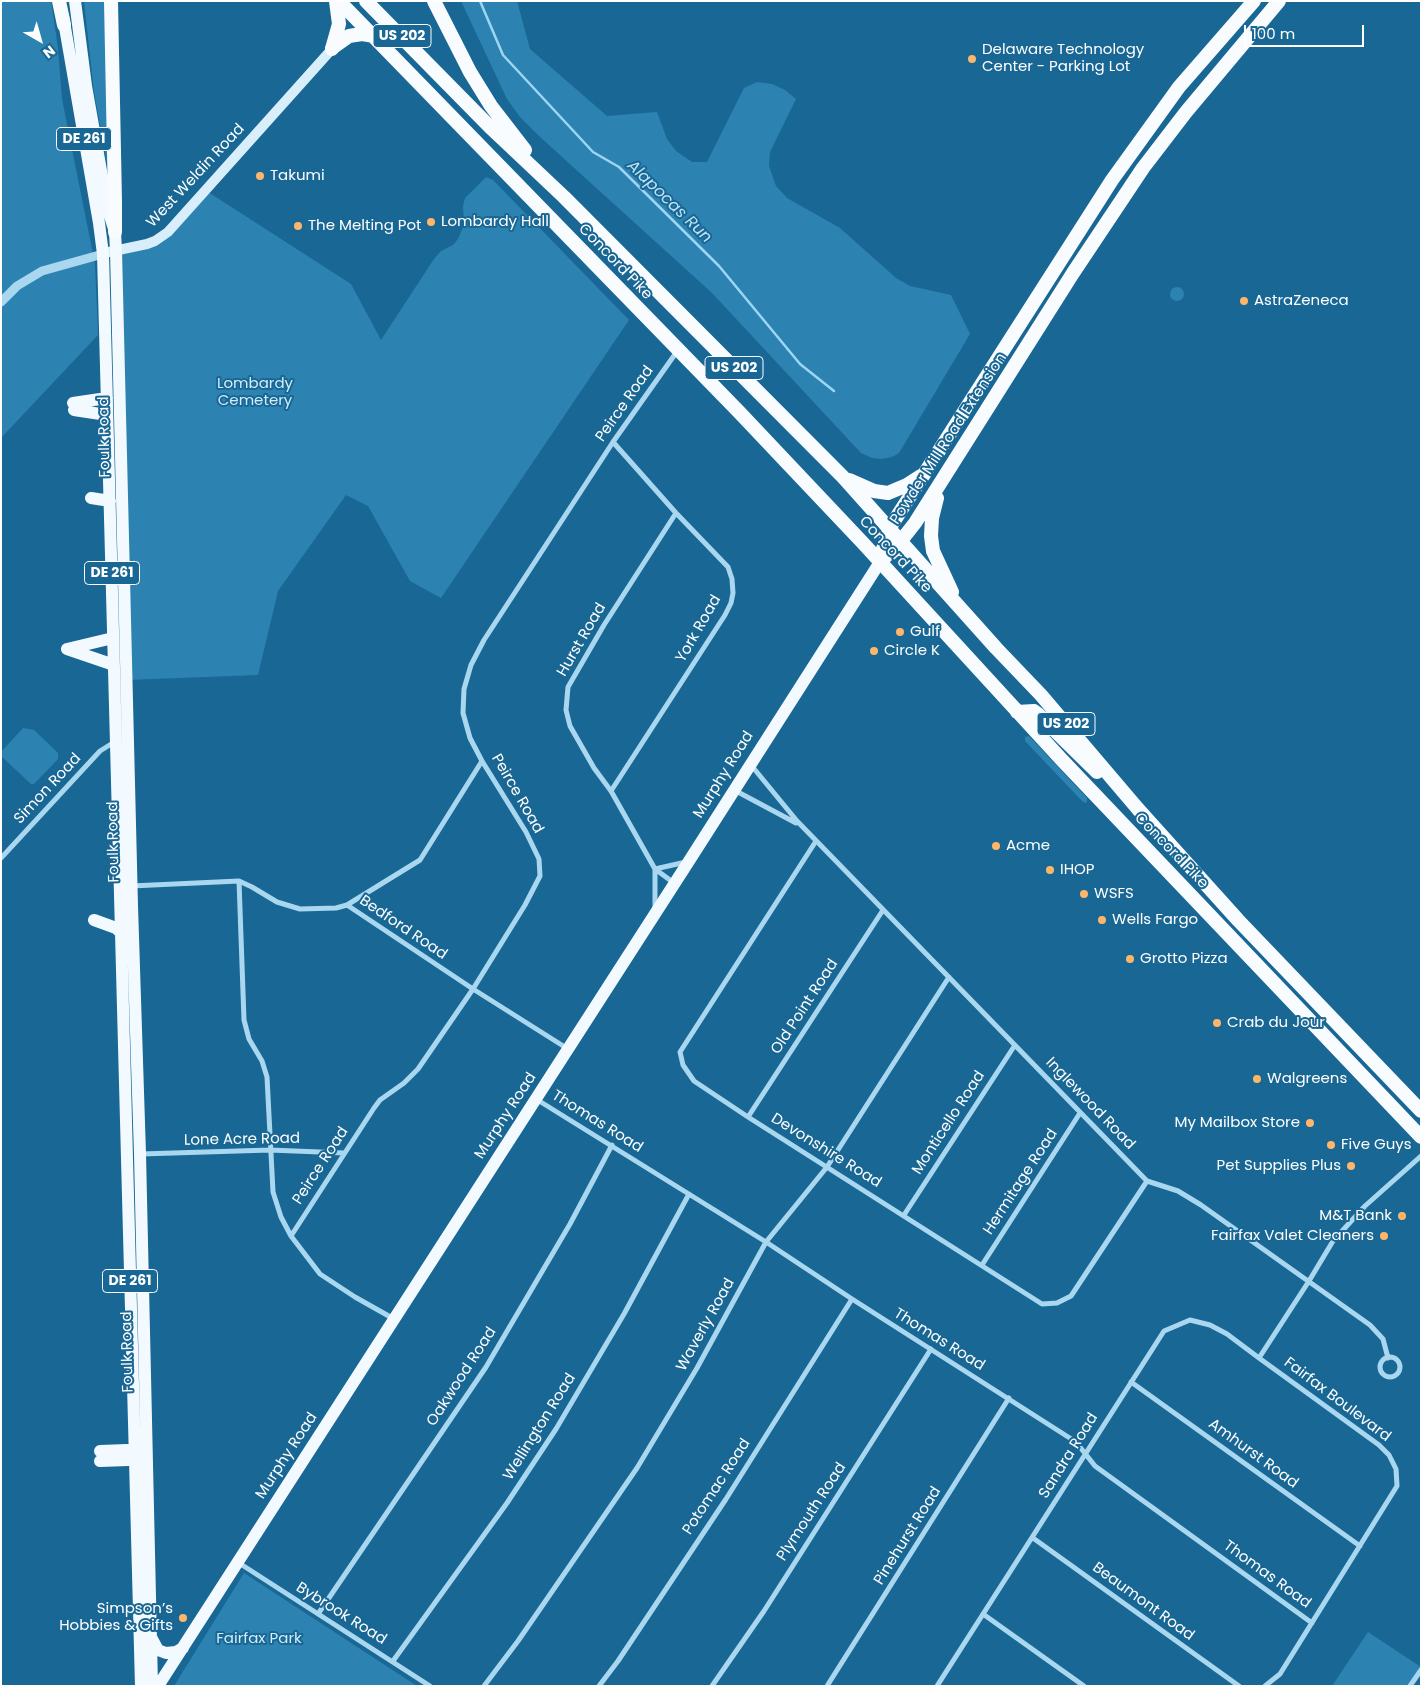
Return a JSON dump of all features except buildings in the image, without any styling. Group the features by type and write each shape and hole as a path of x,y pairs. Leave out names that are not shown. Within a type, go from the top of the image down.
{"highway":[{"path":"60,1 64,25"},
{"path":"111,1 115,232"},
{"path":"332,49 339,24 337,1"},
{"name":"Concord Pike","path":"337,1 374,36 740,412 1137,840 1421,1137"},
{"name":"Concord Pike","path":"366,1 492,129 564,197 843,477 958,606 1041,695 1138,809 1262,945 1421,1111"},
{"path":"434,1 470,72 490,106 564,197"},
{"name":"Powder Mill Road Extension","path":"880,562 889,529 1112,180 1179,87 1254,1"},
{"name":"Powder Mill Road Extension","path":"880,562 900,542 915,523 1073,273 1143,168 1198,97 1279,1"},
{"path":"332,49 349,36 362,34 374,36"},
{"path":"843,477 874,491 888,493 924,475"},
{"path":"939,486 932,518 933,551 958,606"},
{"path":"1018,712 1034,711 1038,714 1078,755 1138,809"}],"main road":[{"name":"Foulk Road","path":"75,1 86,86 108,210 115,232 116,251 118,570 132,886 140,1154 138,1455 135,1576 141,1686"},
{"name":"Foulk Road","path":"64,25 103,254 110,501 118,570 113,638 138,1455 151,1638 152,1686"},
{"name":"West Weldin Road","path":"103,254 147,244 168,232 332,49"},
{"path":"107,398 73,407 107,416"},
{"path":"91,498 110,501"},
{"name":"Murphy Road","path":"158,1686 675,884 880,562"},
{"path":"113,638 68,649 114,665"},
{"path":"94,920 116,928 121,933"},
{"path":"100,1456 128,1460 138,1455"},
{"path":"151,1638 158,1650 166,1653 176,1652 183,1648"}],"street":[{"name":"West Weldin Road","path":"1,302 17,286 42,271 103,254"},
{"name":"Peirce Road","path":"291,1236 377,1104 418,1069 473,989 525,905 540,876 539,859 526,832 470,738 463,713 464,689 471,665 484,640 613,442 678,350"},
{"name":"York Road","path":"611,792 731,603 733,593 732,579 728,566 613,442"},
{"name":"Hurst Road","path":"675,884 655,868 570,726 566,710 568,687 604,625 676,512"},
{"name":"Simon Road","path":"1,858 100,751 116,740"},
{"path":"347,905 420,860 482,761"},
{"name":"Inglewood Road","path":"750,764 801,826 1147,1181 1178,1191 1201,1205 1374,1328 1383,1339 1388,1358"},
{"name":"Inglewood Road","path":"734,790 801,826"},
{"name":"Devonshire Road","path":"816,841 680,1052 683,1065 694,1081 1042,1304 1057,1303 1071,1296 1147,1181"},
{"path":"1,848 7,852"},
{"path":"655,914 655,868 689,861"},
{"path":"120,892 132,886 239,881 244,1020 248,1040 262,1061 267,1077 273,1192 281,1218 291,1236 320,1274 394,1319"},
{"name":"Bedford Road","path":"239,881 277,902 300,909 336,908 347,905 473,989 568,1049"},
{"name":"Old Point Road","path":"748,1117 883,910"},
{"name":"Waverly Road","path":"484,1686 518,1641 637,1468 697,1368 766,1242 827,1167 949,977"},
{"name":"Monticello Road","path":"904,1215 1015,1045"},
{"name":"Thomas Road","path":"536,1099 766,1242 852,1300 1076,1442 1095,1466 1312,1623"},
{"name":"Hermitage Road","path":"982,1265 1080,1113"},
{"name":"Oakwood Road","path":"318,1614 486,1367 570,1224 612,1145"},
{"name":"Lone Acre Road","path":"140,1154 270,1150 344,1153"},
{"path":"1259,1358 1309,1282 1333,1241 1365,1206 1421,1156"},
{"name":"Wellington Road","path":"393,1661 507,1503 556,1429 624,1314 689,1194"},
{"name":"Potomac Road","path":"599,1686 618,1661 726,1499 852,1300"},
{"name":"Sandra Road","path":"938,1686 1164,1331 1190,1320 1210,1325 1227,1334 1259,1358"},
{"name":"Plymouth Road","path":"712,1686 764,1611 931,1349"},
{"name":"Fairfax Boulevard","path":"1259,1358 1379,1445 1389,1455 1396,1468 1397,1486 1280,1674 1265,1686"},
{"name":"Amhurst Road","path":"1131,1382 1360,1546"},
{"name":"Pinehurst Road","path":"827,1686 1009,1398"},
{"name":"Beaumont Road","path":"1032,1538 1239,1686"},
{"name":"Bybrook Road","path":"238,1563 430,1686"},
{"path":"983,1614 1084,1686"},
{"path":"1410,1686 1421,1670"}],"green space":[{"path":"1,1 51,1 58,48 62,99 95,264 98,335 1,438"},
{"path":"84,1 105,1 108,168 94,92"},
{"path":"461,1 517,1 530,49 607,116 657,112 667,139 676,151 692,162 707,162 744,88 757,82 772,84 785,90 796,99 770,152 769,166 776,186 787,198 840,228 896,278 910,286 951,295 970,334 899,453 882,459 872,458 861,453 712,293 520,117 507,99"},
{"name":"Lombardy Cemetery","path":"486,177 493,180 629,320 441,598 410,581 368,506 346,495 278,591 258,675 127,680 116,251 155,241 205,190 351,284 381,340 434,259 441,251 453,245 458,239 464,225 463,206 465,198"},
{"path":"1174,287 1180,287 1184,294 1180,301 1174,301 1170,297 1170,291"},
{"path":"23,728 34,730 58,753 58,759 34,784 31,784 1,756 2,751"},
{"path":"1029,736 1087,798 1087,802 1082,801 1025,741 1025,737"},
{"name":"Fairfax Park","path":"244,1573 417,1686 174,1686"},
{"path":"1368,1632 1421,1667 1421,1670 1410,1686 1332,1686"}],"waterway":[{"name":"Alapocas Run","path":"480,1 503,55 593,152 619,167 719,266 800,364 834,391"}],"place":[{"name":"Delaware Technology Center - Parking Lot","path":"972,59"},
{"name":"Takumi","path":"260,176"},
{"name":"Lombardy Hall","path":"431,222"},
{"name":"The Melting Pot","path":"298,226"},
{"name":"AstraZeneca","path":"1244,301"},
{"name":"Gulf","path":"900,632"},
{"name":"Circle K","path":"874,651"},
{"name":"Acme","path":"996,846"},
{"name":"IHOP","path":"1050,870"},
{"name":"WSFS","path":"1084,894"},
{"name":"Wells Fargo","path":"1102,920"},
{"name":"Grotto Pizza","path":"1130,959"},
{"name":"Crab du Jour","path":"1217,1023"},
{"name":"Walgreens","path":"1257,1079"},
{"name":"My Mailbox Store","path":"1310,1123"},
{"name":"Five Guys","path":"1331,1145"},
{"name":"Pet Supplies Plus","path":"1351,1166"},
{"name":"M&T Bank","path":"1402,1216"},
{"name":"Fairfax Valet Cleaners","path":"1384,1236"},
{"name":"Simpson’s Hobbies & Gifts","path":"183,1618"}]}
